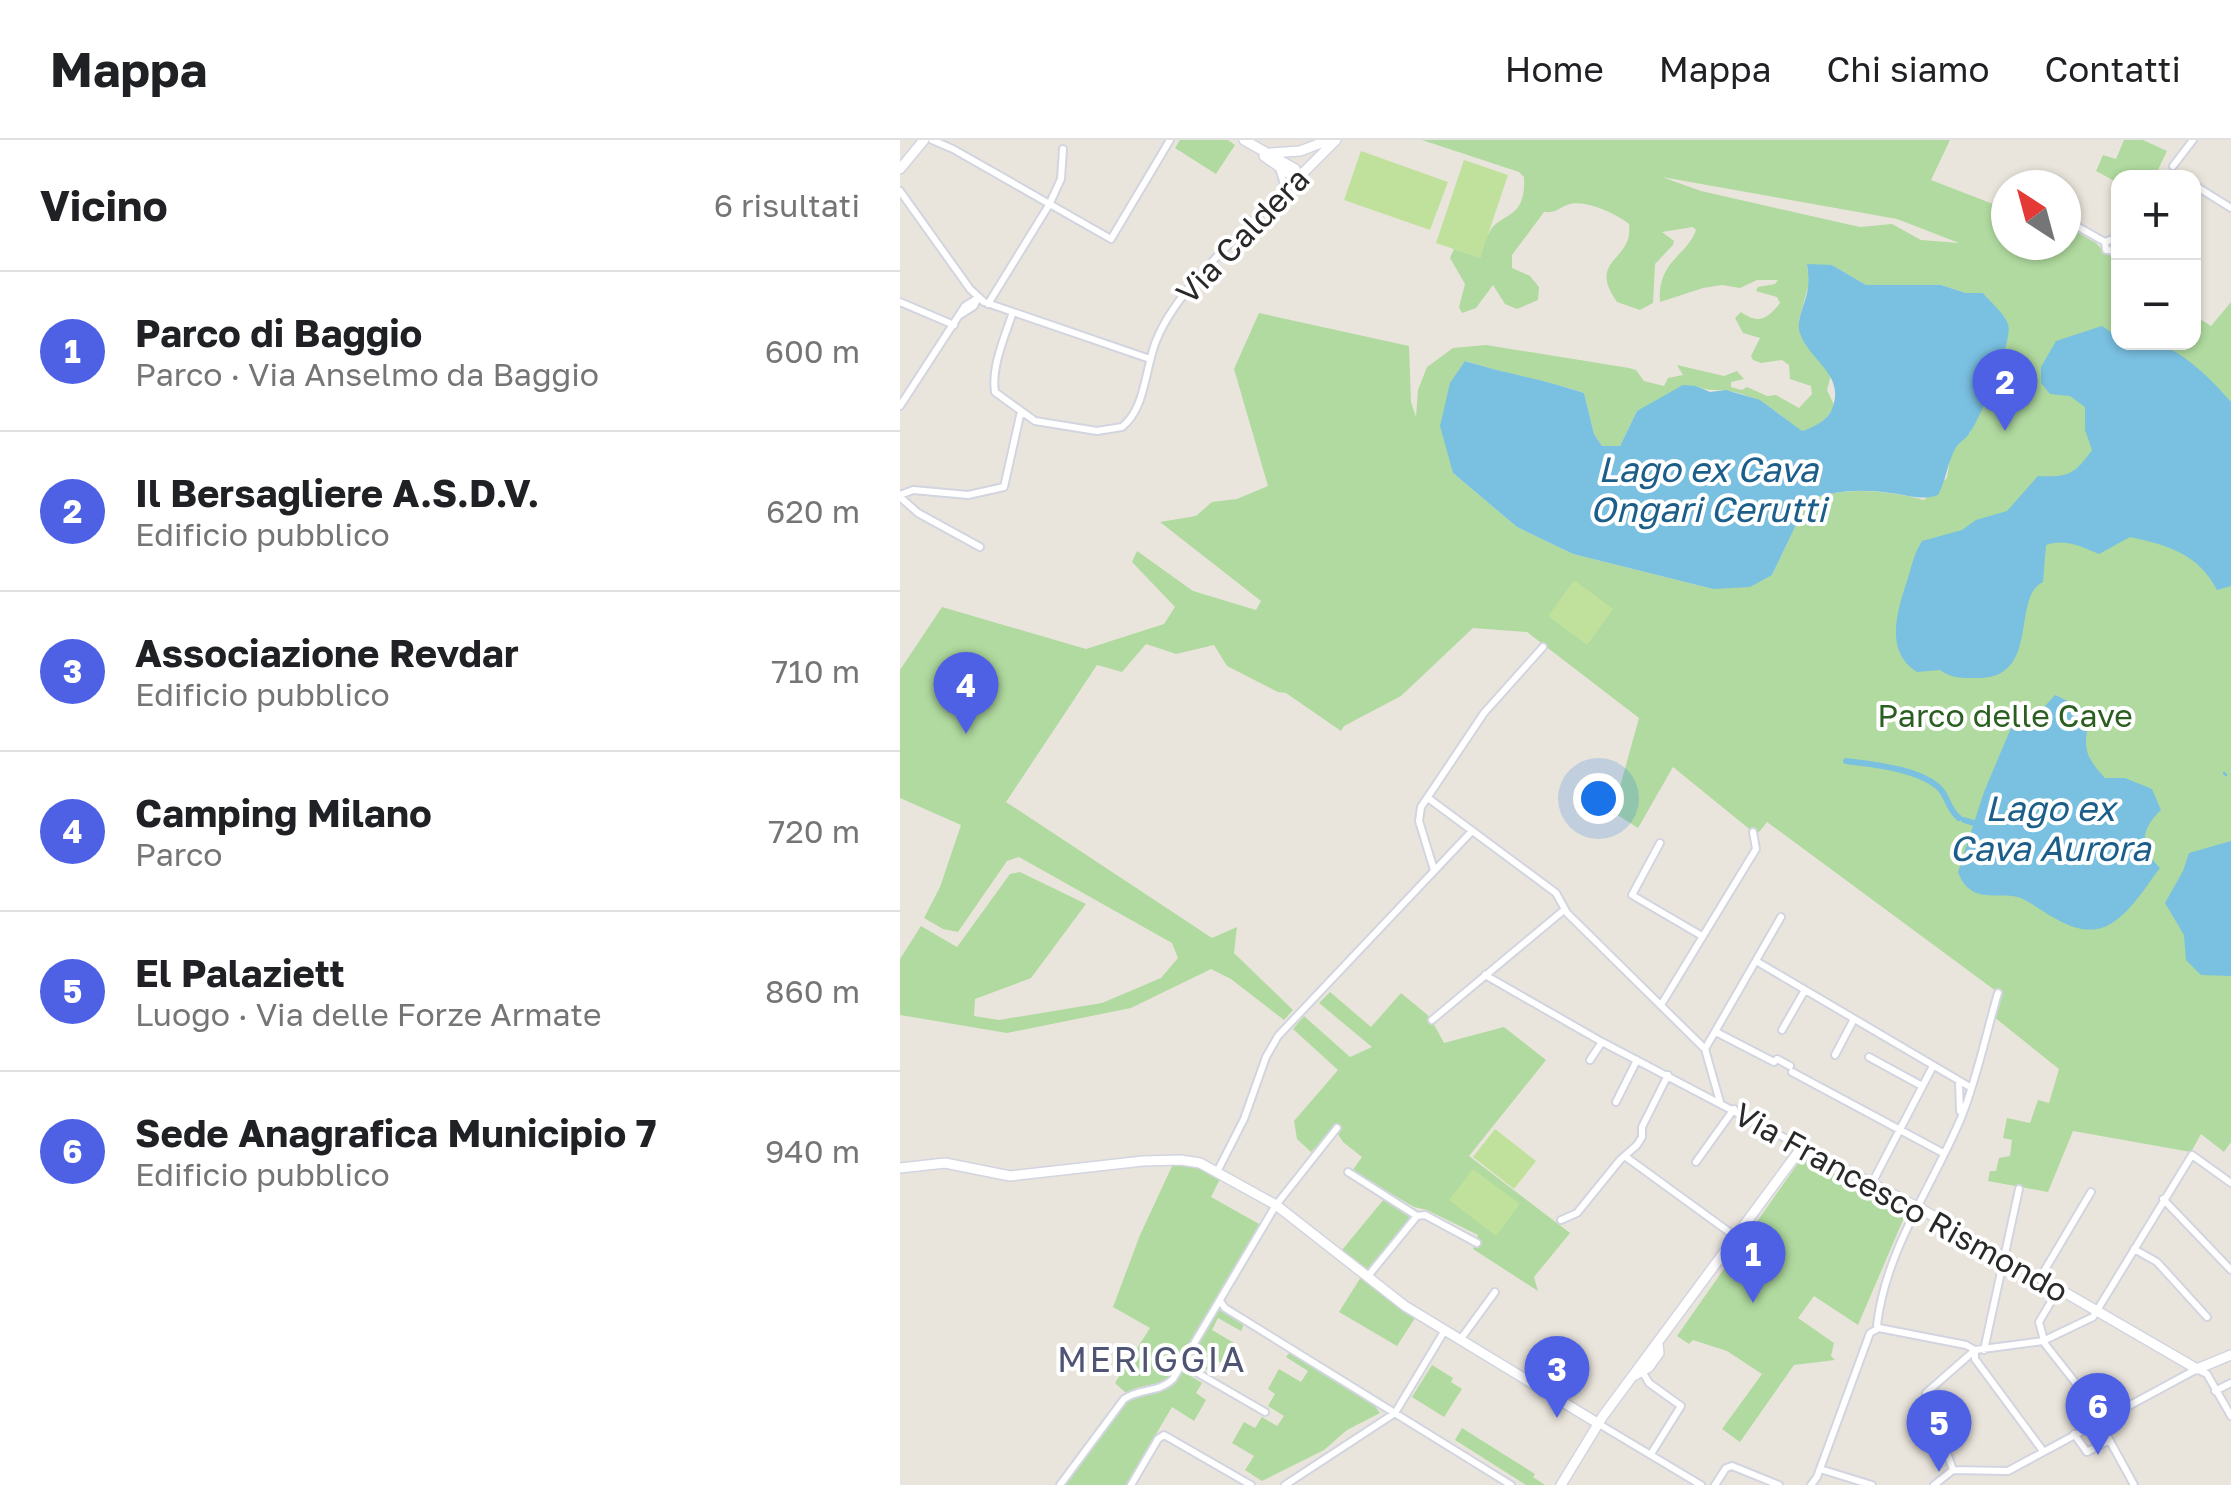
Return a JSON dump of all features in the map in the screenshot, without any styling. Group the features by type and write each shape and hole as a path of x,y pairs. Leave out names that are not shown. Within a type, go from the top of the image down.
{"street":[{"path":"900,169 924,140"},
{"path":"932,140 953,148 1111,239 1170,140"},
{"path":"947,140 953,148"},
{"path":"1268,153 1300,151 1332,140"},
{"name":"Via Caldera","path":"1022,411 1040,422 1096,431 1125,425 1136,409 1157,338 1178,300 1332,140"},
{"path":"2174,166 2193,140"},
{"path":"1247,142 1295,169 1300,176"},
{"path":"1247,142 1278,167 1300,176"},
{"path":"988,304 1049,205 1061,179 1062,150"},
{"path":"1278,167 1284,184 1278,198"},
{"path":"2201,189 2231,208"},
{"path":"901,194 978,298 1150,359"},
{"path":"2081,227 2111,242"},
{"path":"900,406 959,316 974,306 978,298"},
{"path":"900,302 954,325"},
{"path":"980,548 918,513 900,496 913,490 968,495 1004,487 1022,411 994,387 1013,312"},
{"path":"1434,870 1419,821 1421,807 1484,713 1543,647"},
{"path":"1428,798 1558,896 1564,910 1706,1049 1720,1102"},
{"path":"1218,1170 1278,1036 1472,831"},
{"path":"1662,1005 1756,849 1753,832"},
{"path":"1660,843 1632,895 1702,936"},
{"path":"1432,1020 1564,910"},
{"path":"1706,1049 1781,916"},
{"path":"1756,960 1970,1087"},
{"name":"Via Francesco Rismondo","path":"1485,975 1602,1042 1915,1207 2197,1369"},
{"path":"1782,1030 1804,990"},
{"path":"1879,1328 1880,1301 1915,1207 1960,1118 1998,993"},
{"path":"1834,1054 1854,1019"},
{"path":"1716,1032 1776,1060 1942,1154"},
{"path":"1590,1060 1602,1042"},
{"path":"1869,1057 1922,1086"},
{"path":"1616,1102 1637,1060"},
{"path":"1871,1185 1933,1066"},
{"path":"1561,1220 1577,1213 1620,1160 1626,1158 1642,1136 1642,1127 1668,1076"},
{"path":"1959,1082 1960,1118"},
{"path":"1696,1162 1734,1109"},
{"path":"1060,1485 1124,1398 1164,1387 1182,1364 1276,1205 1338,1128"},
{"path":"1563,1483 1631,1378 1802,1147"},
{"path":"1953,1470 1926,1392 1979,1350 2043,1340 2086,1321 2096,1312 2192,1155 2231,1183"},
{"path":"1626,1158 1736,1237"},
{"path":"900,1168 945,1163 1020,1176 1181,1160 1218,1170 1276,1205 1460,1340 1701,1485"},
{"path":"1348,1172 1418,1216 1425,1215 1477,1243"},
{"path":"2020,1189 2005,1258 1975,1359 2043,1451"},
{"path":"2039,1279 2090,1192"},
{"path":"2164,1199 2231,1270"},
{"path":"1368,1276 1418,1216"},
{"path":"2134,1249 2157,1262 2207,1317"},
{"path":"2058,1290 2039,1322 2043,1340 2102,1420 2134,1485"},
{"path":"1460,1340 1495,1292"},
{"path":"1220,1301 1225,1308 1511,1485"},
{"path":"1811,1485 1851,1393 1870,1334 1879,1328 1979,1350"},
{"path":"1285,1485 1395,1412 1445,1330"},
{"path":"1934,1485 1953,1470 2008,1471 2197,1369 2231,1355"},
{"path":"1182,1364 1265,1412"},
{"path":"1642,1367 1653,1385 1681,1406 1651,1454"},
{"path":"2197,1369 2207,1374 2231,1416"},
{"path":"2215,1391 2231,1384"},
{"path":"2074,1434 2085,1452 2109,1440"},
{"path":"1131,1485 1158,1439 1164,1436 1251,1485"},
{"path":"1715,1485 1726,1468 1732,1466 1779,1485"},
{"path":"1820,1470 1872,1485"}],"green space":[{"path":"1180,140 1228,140 1235,145 1216,174 1175,148"},
{"name":"Parco delle Cave","path":"1422,140 1950,140 1931,180 1991,203 1991,260 2081,260 2081,234 2111,255 2111,350 2201,350 2201,320 2211,326 2231,302 2231,1142 2224,1152 2201,1134 2191,1152 2073,1131 2048,1192 1988,1181 1999,1158 2010,1156 2012,1140 2003,1138 2007,1118 2030,1123 2038,1100 2049,1103 2059,1069 1994,1017 2000,994 1767,822 1759,832 1753,832 1673,767 1638,828 1613,812 1639,718 1527,632 1473,628 1401,696 1341,731 1286,693 1227,666 1214,645 1176,654 1146,644 1122,672 1097,665 1006,802 1212,938 1237,927 1234,953 1293,1010 1284,1020 1231,979 1211,969 1131,1008 1007,1033 900,1015 900,959 921,926 957,947 1010,874 1020,872 1086,904 1031,978 975,999 974,1016 999,1020 1102,1003 1161,978 1178,958 1172,943 1019,857 1007,861 958,932 924,918 940,887 961,825 900,798 900,670 942,607 1086,649 1164,624 1175,607 1132,562 1137,551 1193,591 1256,610 1261,601 1160,522 1196,516 1212,502 1237,499 1268,486 1234,369 1259,313 1409,346 1411,402 1416,417 1418,390 1427,367 1453,348 1486,345 1629,368 1636,370 1644,381 1664,386 1668,378 1683,375 1677,365 1724,376 1737,371 1744,379 1731,382 1731,387 1776,395 1799,408 1812,394 1811,386 1790,379 1789,365 1782,360 1753,360 1751,356 1760,338 1743,333 1735,318 1741,312 1757,319 1771,313 1780,303 1777,297 1756,291 1778,280 1757,280 1740,288 1703,288 1660,302 1663,277 1692,239 1696,230 1693,227 1662,232 1674,241 1673,245 1655,264 1653,303 1640,310 1617,302 1606,277 1625,246 1629,224 1590,205 1574,203 1544,212 1512,255 1512,268 1530,276 1539,287 1538,300 1517,309 1505,304 1493,285 1476,308 1462,313 1459,307 1465,284 1450,258 1454,249 1480,258 1494,226 1521,202 1524,177","holes":["1662,177 1897,219 1959,243 1921,240 1892,224 1860,227 1701,191","1807,265 1832,265 1866,285 1941,285 1966,293 1983,293 2008,324 1999,374 1970,433 1957,444 1947,478 1924,500 1866,491 1808,500 1772,575 1713,589 1573,554 1517,527 1453,473 1466,361 1584,393 1594,434 1602,446 1620,446 1637,411 1696,386 1749,397 1802,432 1817,425 1834,405 1827,390 1831,375 1799,320 1809,283"]},
{"path":"2124,140 2143,140 2167,151 2158,170 2111,170 2111,179 2096,171 2103,155 2116,159"},
{"path":"1361,151 1448,182 1430,230 1344,200"},
{"path":"1464,160 1508,175 1480,258 1436,243"},
{"path":"1574,580 1613,609 1587,645 1548,616"},
{"path":"1330,992 1371,1027 1401,993 1430,1017 1444,1043 1504,1027 1546,1060 1469,1156 1570,1233 1534,1277 1538,1291 1473,1249 1478,1235 1414,1207 1352,1171 1362,1157 1343,1142 1334,1128 1311,1152 1297,1139 1294,1121 1338,1070 1293,1029 1304,1016 1350,1057 1372,1047 1319,1003"},
{"path":"1495,1129 1536,1161 1514,1189 1473,1157"},
{"path":"1803,1156 1906,1213 1858,1325 1814,1296 1798,1318 1834,1343 1831,1356 1835,1360 1794,1365 1740,1442 1722,1429 1762,1374 1727,1351 1693,1340 1689,1344 1677,1336"},
{"path":"1173,1164 1203,1168 1221,1177 1211,1197 1261,1225 1170,1376 1126,1393 1115,1383 1150,1328 1113,1307"},
{"path":"1473,1169 1520,1204 1496,1236 1449,1200"},
{"path":"1384,1199 1411,1216 1369,1270 1342,1250"},
{"path":"1361,1277 1415,1318 1397,1346 1339,1312"},
{"path":"1218,1309 1244,1324 1241,1331 1218,1318 1212,1330 1234,1343 1222,1363 1215,1360 1209,1371 1188,1359"},
{"path":"1289,1353 1374,1405 1380,1413 1347,1430 1324,1450 1262,1481 1245,1470 1254,1456 1232,1443 1244,1422 1255,1428 1262,1417 1277,1426 1284,1416 1268,1406 1275,1394 1268,1389 1279,1369 1301,1382 1308,1371 1286,1357"},
{"path":"1432,1365 1462,1389 1444,1417 1412,1397"},
{"path":"1181,1370 1202,1383 1196,1393 1206,1400 1194,1421 1172,1407 1126,1485 1063,1485 1126,1401 1167,1389"},
{"path":"1462,1428 1535,1474 1533,1477 1545,1485 1526,1485 1455,1440"}],"water":[{"name":"Lago ex Cava Ongari Cerutti","path":"1807,264 1832,265 1866,285 1941,285 1966,293 1983,293 2006,320 2006,346 1995,379 1974,426 1954,451 1938,495 1920,498 1859,491 1808,500 1772,575 1750,587 1713,589 1573,554 1517,527 1453,473 1440,426 1450,383 1465,361 1584,393 1594,434 1602,446 1620,446 1637,411 1683,385 1710,392 1726,390 1760,400 1802,431 1815,426 1830,413 1835,397 1830,377 1800,333 1808,287"},
{"path":"2102,326 2111,332 2111,350 2171,350 2205,375 2231,402 2231,586 2217,590 2201,568 2181,553 2130,537 2099,554 2080,546 2053,543 2046,545 2043,582 2028,603 2018,652 2010,665 1998,675 1978,678 1963,678 1940,670 1917,672 1900,652 1896,628 1900,603 1922,541 2007,511 2038,476 2070,473 2092,450 2085,430 2085,407 2070,396 2050,394 2041,383 2041,367 2056,341"},
{"name":"Lago ex Cava Aurora","path":"2055,695 2091,712 2086,748 2105,778 2125,778 2152,789 2161,810 2149,825 2145,839 2148,853 2160,868 2127,911 2110,924 2091,930 2070,926 2015,896 1979,894 1964,883 1958,872 1984,792 2016,716 2027,712 2037,715"},
{"path":"2231,841 2231,976 2201,975 2186,960 2184,935 2165,903 2189,853"}],"waterway":[{"path":"1846,761 1894,768 1928,780 1941,789 1959,818"},
{"path":"1964,820 1974,823"}],"place":[{"name":"Il Bersagliere A.S.D.V.","path":"2005,431"},
{"name":"Camping Milano","path":"966,734"},
{"name":"Parco di Baggio","path":"1753,1303"},
{"name":"Associazione Revdar","path":"1557,1418"},
{"name":"Sede Anagrafica Municipio 7","path":"2098,1455"},
{"name":"El Palaziett","path":"1939,1472"}],"district":[{"name":"MERIGGIA","path":"1152,1360"}]}
